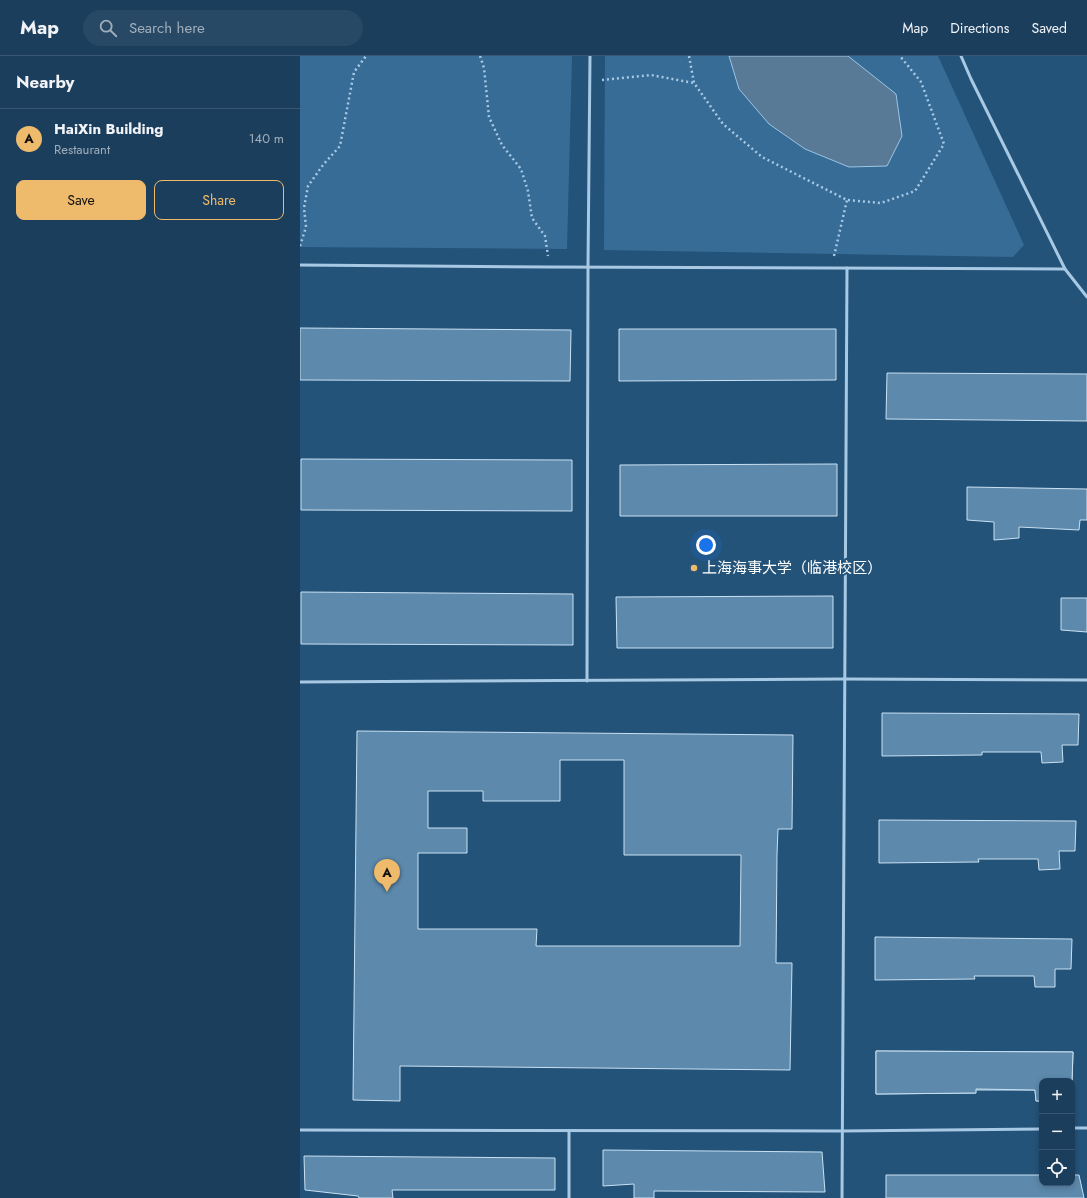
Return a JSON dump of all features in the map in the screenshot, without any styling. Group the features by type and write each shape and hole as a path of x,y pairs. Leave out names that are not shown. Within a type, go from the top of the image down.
{"lane":[{"path":"587,681 590,56"},
{"path":"961,56 971,79 1066,269 1087,298"},
{"path":"300,264 549,267 1066,269"},
{"path":"842,1198 847,268"},
{"path":"300,682 844,679 1087,680"},
{"path":"1075,1128 1087,1128"},
{"path":"300,1130 842,1131 1039,1129"},
{"path":"569,1131 569,1198"}],"path":[{"path":"300,246 306,227 304,208 308,186 323,165 340,146 354,72 366,56"},
{"path":"480,56 484,68 489,117 502,145 521,169 528,191 532,218 545,236 549,267"},
{"path":"689,56 694,83 723,124 762,157 847,200 881,203 915,191 944,144 921,82 900,56"},
{"path":"590,82 651,75 694,83"},
{"path":"832,267 847,200"}],"shaded area":[{"path":"300,56 572,56 567,249 300,247"},
{"path":"605,56 938,56 1024,245 1013,257 604,250"},
{"path":"729,56 848,56 896,94 902,136 887,166 849,167 805,149 769,124 739,89"}],"building":[{"path":"300,328 571,330 570,381 300,380"},
{"path":"619,329 836,329 836,380 619,381"},
{"path":"887,373 1087,374 1087,421 886,419"},
{"path":"301,459 572,460 572,511 301,510"},
{"path":"837,464 837,516 620,516 620,465"},
{"path":"967,487 1087,489 1087,520 1080,520 1079,530 1019,527 1019,538 994,540 994,522 967,520"},
{"path":"301,592 573,594 573,645 301,644"},
{"path":"833,596 833,648 617,648 616,597"},
{"path":"1061,598 1087,598 1087,632 1061,630"},
{"path":"882,713 1079,714 1078,745 1062,745 1063,762 1042,763 1041,752 982,752 982,755 882,756"},
{"path":"357,731 793,735 792,829 778,829 776,963 792,963 790,1070 400,1066 400,1101 353,1100","holes":["560,760 624,760 624,855 741,855 740,946 536,946 537,929 418,929 418,853 467,853 467,828 428,828 428,791 483,791 483,801 560,801"]},
{"path":"879,820 1076,821 1075,851 1059,851 1060,869 1039,870 1038,859 978,859 979,862 879,863"},
{"path":"875,937 1072,939 1071,969 1055,969 1055,987 1035,987 1034,976 974,976 975,979 875,980"},
{"path":"876,1051 1073,1052 1072,1078 1039,1078 1039,1101 1036,1101 1035,1090 975,1090 976,1093 876,1094"},
{"path":"876,1051 1073,1052 1072,1078 1039,1078 1039,1101 1036,1101 1035,1090 976,1089 976,1093 876,1094"},
{"path":"603,1150 822,1152 825,1192 654,1191 654,1198 634,1198 634,1184 603,1186"},
{"path":"304,1156 555,1158 555,1190 392,1190 393,1198 359,1198 358,1196 305,1190"},
{"path":"886,1175 1039,1175 1039,1186 1075,1186 1075,1175 1079,1175 1084,1198 886,1198"}],"place":[{"name":"上海海事大学（临港校区）","path":"694,568"},
{"name":"HaiXin Building","path":"387,892"}]}
